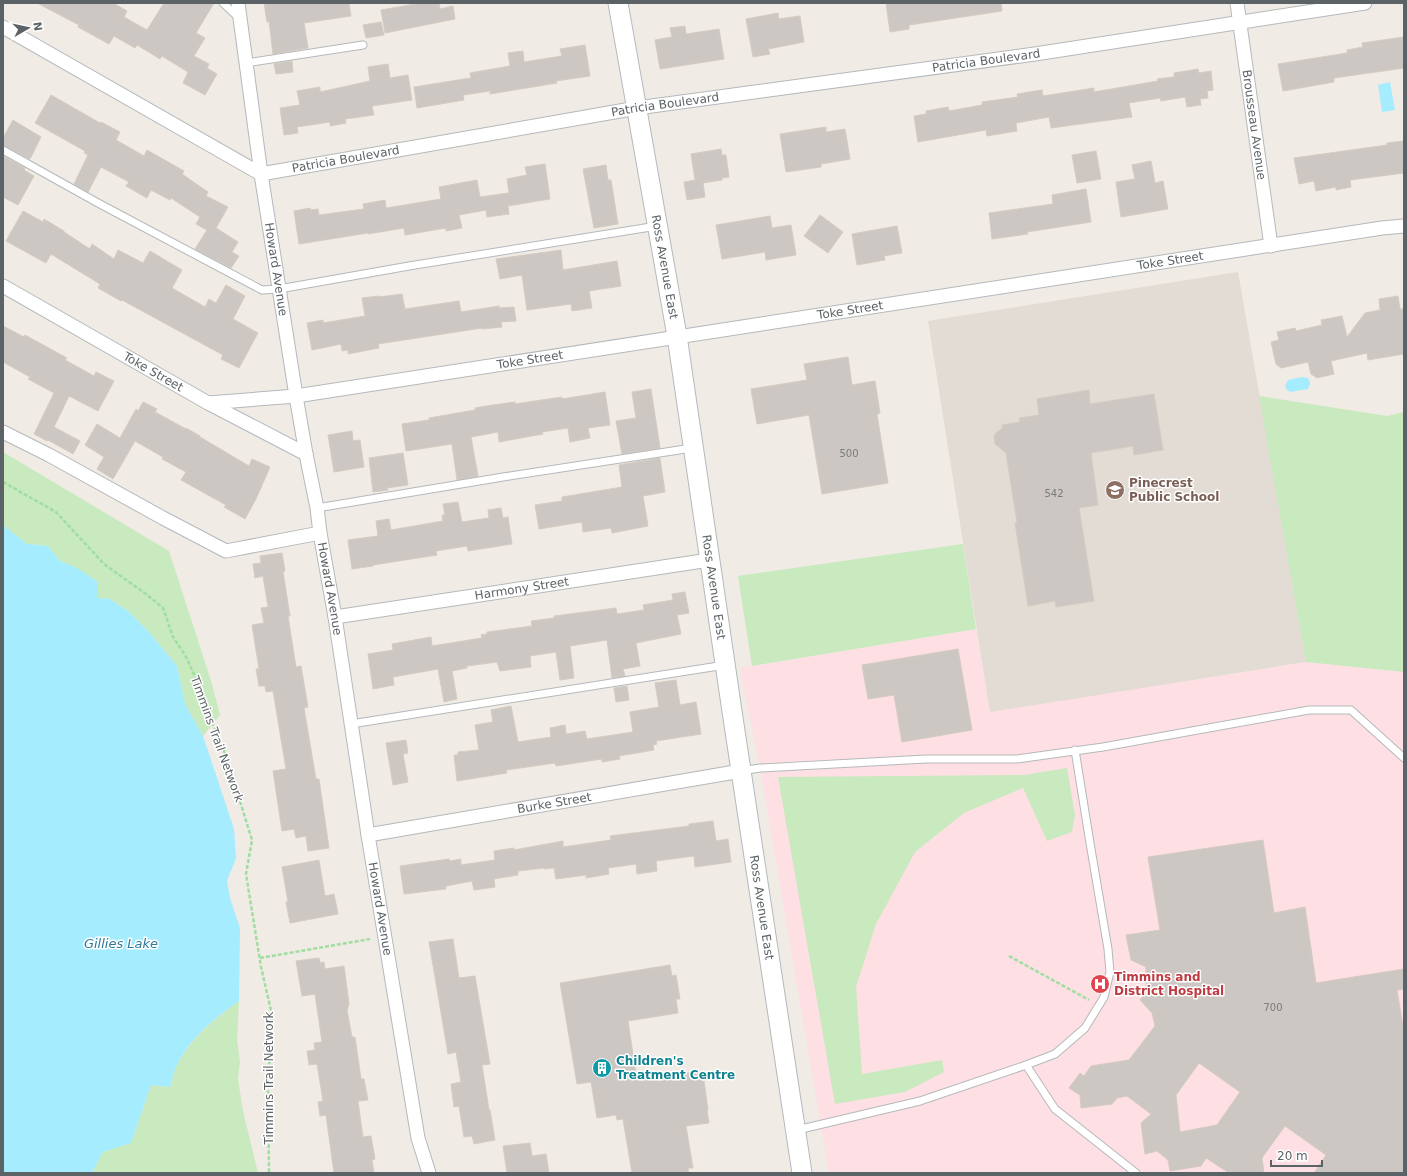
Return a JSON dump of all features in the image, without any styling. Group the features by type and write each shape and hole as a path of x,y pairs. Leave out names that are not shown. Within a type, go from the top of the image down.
{"main road":[{"name":"Ross Avenue East","path":"618,3 677,336 709,560 802,1173"}],"street":[{"name":"Howard Avenue","path":"238,3 261,174 296,396 317,508 335,617 384,937 418,1138 429,1173"},
{"name":"Brousseau Avenue","path":"1237,3 1271,246"},
{"name":"Patricia Boulevard","path":"261,174 637,108 1035,54 1365,3"},
{"path":"3,27 261,174"},
{"name":"Toke Street","path":"208,403 296,396 677,336 1382,228 1404,226"},
{"name":"Toke Street","path":"3,286 208,403 306,454"},
{"path":"3,432 226,550 320,533"},
{"name":"Harmony Street","path":"335,617 709,560"},
{"name":"Burke Street","path":"368,835 741,772"}],"lane":[{"path":"223,3 240,19"},
{"path":"246,63 363,45"},
{"path":"3,150 104,206 262,290 657,226"},
{"path":"317,508 503,477 693,448"},
{"path":"351,724 725,665"},
{"path":"741,772 760,768 926,759 1018,759 1103,747 1309,710 1351,710 1404,758"},
{"path":"795,1130 920,1101 1026,1066 1055,1054 1085,1028 1100,1005 1106,992 1110,972 1108,949 1076,750"},
{"path":"1026,1066 1055,1109 1136,1173"}],"path":[{"name":"Timmins Trail Network","path":"3,482 56,512 104,564 163,608 172,637 185,655 194,674 201,696 226,756 252,840 246,874 260,958 272,1015 268,1084 269,1173"},
{"path":"260,958 384,937"},
{"path":"1009,956 1100,1005"}],"shaded area":[{"name":"Pinecrest Public School","path":"1238,272 1306,662 990,713 928,321"},
{"name":"Timmins and District Hospital","path":"976,629 990,712 1306,662 1404,672 1404,1173 829,1173 760,768 740,668"}],"green space":[{"path":"1259,396 1387,416 1404,412 1404,672 1306,662"},
{"path":"3,452 169,551 212,684 220,715 203,736 185,704 177,666 149,632 128,611 110,599 98,598 98,582 77,568 60,561 48,546 27,544 3,525"},
{"path":"963,544 976,629 752,666 738,576"},
{"path":"1067,768 1075,815 1072,832 1047,841 1023,788 964,813 915,852 876,924 856,987 862,1074 942,1060 944,1072 905,1092 835,1104 778,777 1024,775"},
{"path":"239,1001 237,1040 240,1062 238,1079 243,1111 258,1173 92,1173 103,1152 131,1143 151,1085 170,1087 177,1066 197,1036 221,1014"}],"water":[{"path":"1390,82 1395,110 1382,112 1378,85"},
{"path":"1302,377 1308,378 1310,383 1308,389 1290,392 1286,389 1285,386 1288,380"},
{"name":"Gillies Lake","path":"3,525 27,544 48,546 60,561 77,568 98,582 98,598 110,599 128,611 149,632 177,666 185,704 203,736 234,829 236,858 227,881 230,898 240,928 239,1001 221,1014 197,1036 183,1054 173,1075 170,1087 151,1085 131,1143 103,1152 92,1173 3,1173"}],"building":[{"path":"37,3 113,3 127,11 124,17 147,30 164,3 214,3 196,33 205,38 194,56 209,64 207,68 217,74 205,95 183,83 188,72 162,56 160,59 137,45 135,48 114,36 109,44 78,27 79,25"},
{"path":"264,3 349,3 351,16 304,23 308,48 273,54 269,21 267,22"},
{"path":"421,3 439,3 440,9 453,6 455,19 385,33 381,10"},
{"path":"886,3 1001,3 1002,11 909,25 909,29 890,32"},
{"path":"778,13 779,19 800,16 804,42 768,49 770,54 753,57 746,19"},
{"path":"381,22 384,35 366,38 363,25"},
{"path":"685,26 686,34 719,29 724,59 660,69 655,40 672,37 670,28"},
{"path":"1404,37 1404,68 1334,78 1334,82 1283,91 1278,64 1347,53 1347,50 1363,47 1362,43"},
{"path":"585,45 590,76 490,94 490,91 463,95 464,100 417,108 414,87 471,78 470,73 510,66 508,53 523,51 524,62 562,56 560,49"},
{"path":"292,61 293,72 276,74 274,64"},
{"path":"388,64 390,78 408,75 412,100 372,106 374,115 345,119 346,123 330,126 330,122 297,127 298,133 284,135 280,108 300,105 297,91 320,87 320,92 370,81 368,67"},
{"path":"1198,69 1199,73 1211,71 1213,90 1207,91 1208,98 1200,99 1201,105 1187,107 1185,97 1161,101 1160,98 1129,103 1132,117 1051,128 1049,117 1016,123 1017,131 987,136 986,130 918,142 914,116 926,114 926,111 948,107 949,111 982,105 982,102 1018,97 1017,94 1042,90 1043,96 1094,88 1094,92 1158,81 1157,79 1174,77 1174,73"},
{"path":"51,95 100,123 101,122 120,132 116,140 144,156 147,150 184,171 182,174 208,192 206,196 228,207 216,228 238,242 232,252 239,256 231,268 195,249 207,230 196,224 200,217 171,198 170,200 151,190 147,198 126,186 129,182 101,167 88,192 74,184 88,155 84,153 85,151 35,123"},
{"path":"13,120 41,137 30,159 3,145 3,138"},
{"path":"826,127 826,132 845,129 850,159 821,164 821,167 786,172 780,134"},
{"path":"1404,141 1404,173 1350,180 1351,187 1336,190 1336,187 1316,191 1314,181 1299,184 1294,158 1387,145 1387,143"},
{"path":"721,149 722,155 726,155 729,177 722,178 722,180 703,183 705,197 687,200 684,182 695,180 691,154"},
{"path":"1096,151 1101,179 1077,183 1072,155"},
{"path":"3,156 25,168 24,170 34,176 18,205 3,197"},
{"path":"1151,161 1155,183 1163,181 1168,209 1121,217 1116,182 1135,179 1132,165"},
{"path":"545,164 550,199 508,206 509,214 487,217 486,210 459,215 462,228 446,231 446,228 405,235 404,228 299,244 294,211 310,208 311,210 318,209 319,215 364,209 363,204 385,200 386,208 441,199 439,187 477,180 480,197 509,193 507,179 527,175 525,167"},
{"path":"606,165 608,180 611,180 618,224 594,228 583,169"},
{"path":"1086,189 1091,222 992,239 989,213 1053,204 1052,195"},
{"path":"23,211 43,222 44,219 90,249 92,244 114,259 118,250 143,263 150,251 182,270 172,288 205,307 209,299 216,303 226,285 245,296 233,319 258,333 239,368 221,359 223,355 98,288 100,284 51,254 46,263 6,241"},
{"path":"820,215 843,232 828,253 804,236"},
{"path":"770,216 772,228 791,225 796,255 766,260 765,252 722,259 716,225"},
{"path":"897,226 902,253 884,256 885,260 857,265 852,234"},
{"path":"561,250 563,270 617,261 621,286 589,291 592,308 572,311 571,304 527,310 522,275 500,279 496,259"},
{"path":"402,294 405,309 459,301 461,312 499,306 499,308 514,307 516,321 501,322 502,327 482,328 378,344 379,348 348,354 348,350 342,351 341,344 312,350 307,323 323,320 323,323 365,316 362,298"},
{"path":"1398,296 1400,309 1403,309 1404,316 1404,354 1368,360 1367,353 1331,361 1334,374 1317,378 1311,374 1308,362 1281,368 1276,364 1271,342 1279,340 1277,332 1295,328 1296,331 1322,325 1321,320 1342,316 1347,337 1365,313 1380,310 1379,299"},
{"path":"3,326 24,337 25,335 67,358 65,360 94,376 96,372 114,381 98,411 69,396 54,427 80,441 73,454 34,434 54,393 28,379 30,377 3,362"},
{"path":"848,357 852,385 875,381 880,413 877,414 888,483 822,494 809,415 757,424 751,389 807,380 804,364"},
{"path":"651,389 660,448 622,454 616,421 636,418 632,392"},
{"path":"1089,390 1090,404 1154,394 1163,450 1134,455 1133,446 1091,453 1098,505 1079,508 1094,601 1056,607 1055,601 1028,606 1006,453 995,444 994,437 995,434 1002,428 1002,425 1020,422 1019,418 1039,415 1037,399"},
{"path":"605,392 610,425 588,428 590,438 570,442 568,428 542,432 543,434 499,442 498,432 471,437 478,476 457,480 452,444 406,451 402,424 429,420 429,418 475,410 475,408 486,406 515,402 515,404 562,397 562,399"},
{"path":"143,402 157,409 155,412 200,436 249,466 252,459 270,467 256,499 245,519 224,507 226,505 181,480 186,472 162,459 163,457 135,441 113,479 97,469 104,457 85,445 97,424 120,438 136,409 138,411"},
{"path":"352,431 353,441 360,440 364,467 334,472 328,435"},
{"path":"403,453 408,485 373,492 369,458"},
{"path":"660,458 665,492 643,496 648,526 612,533 611,528 583,532 582,522 539,529 535,505 562,501 562,497 622,487 619,465"},
{"path":"458,502 462,522 489,518 488,510 501,508 503,518 508,517 512,544 468,551 467,546 436,551 437,555 352,569 348,540 378,536 376,521 389,519 391,530 443,521 442,515 445,515 443,504"},
{"path":"282,553 285,571 283,572 290,616 288,616 296,667 301,666 308,707 304,708 316,779 319,779 329,848 308,851 306,836 296,838 294,829 282,831 273,771 286,769 273,691 266,692 265,686 259,686 256,669 259,669 252,625 264,623 261,608 268,607 263,576 255,578 253,564 261,563 260,556"},
{"path":"685,592 689,613 677,615 681,634 636,643 640,666 623,669 625,676 612,678 607,640 570,646 574,678 560,680 556,652 530,656 531,667 500,671 497,662 467,666 467,668 452,671 457,699 444,702 438,669 393,677 394,685 373,689 368,654 393,650 392,644 431,637 432,646 482,638 481,635 487,634 487,632 532,626 531,621 554,618 554,616 616,608 617,614 644,610 643,605 673,600 672,594"},
{"path":"958,649 972,730 902,742 894,695 868,699 862,665"},
{"path":"676,680 680,705 696,702 701,734 656,741 657,744 653,745 654,750 619,756 620,759 602,762 602,759 556,766 555,763 506,770 507,773 457,781 454,755 458,755 458,752 479,750 475,725 493,722 491,710 511,706 518,742 551,737 550,728 565,725 566,734 585,731 587,739 633,732 630,712 659,707 655,683"},
{"path":"627,686 629,700 616,702 614,688"},
{"path":"406,740 408,753 403,754 408,782 393,785 386,743"},
{"path":"713,821 716,841 728,839 731,862 695,867 694,856 656,861 657,871 637,874 636,864 608,868 609,874 586,878 586,875 556,879 554,868 544,868 518,871 518,875 494,879 495,887 474,890 472,881 446,886 446,889 404,894 400,866 449,859 450,861 461,859 461,865 495,860 494,851 514,848 514,850 563,841 563,847 611,840 610,836 689,826 689,824"},
{"name":"Timmins and District Hospital","path":"1263,840 1274,913 1305,907 1316,983 1404,969 1404,989 1397,990 1404,1032 1404,1173 1314,1173 1326,1155 1285,1126 1262,1158 1264,1173 1229,1173 1206,1158 1201,1166 1170,1171 1168,1160 1157,1151 1145,1154 1141,1123 1151,1114 1127,1096 1117,1098 1112,1104 1081,1108 1080,1095 1069,1088 1080,1073 1084,1076 1091,1066 1129,1060 1155,1026 1152,1013 1140,1000 1146,991 1146,967 1131,960 1126,935 1160,930 1148,857","holes":["1199,1063 1240,1092 1217,1125 1180,1132 1176,1095"]},
{"path":"319,860 325,896 334,894 338,914 290,923 282,867"},
{"path":"453,939 459,978 475,976 490,1064 482,1065 495,1140 474,1144 472,1136 464,1137 459,1106 454,1107 451,1084 461,1082 456,1052 448,1054 429,942"},
{"path":"319,958 320,963 324,962 325,969 344,966 349,1004 347,1010 352,1037 355,1037 361,1079 364,1079 368,1100 358,1101 363,1137 371,1136 375,1159 372,1160 374,1173 334,1173 326,1115 320,1116 318,1102 323,1101 317,1064 309,1065 307,1051 315,1050 314,1043 322,1042 315,994 302,996 296,961"},
{"name":"Children's Treatment Centre","path":"670,965 672,976 676,975 680,999 676,999 678,1013 628,1021 637,1081 700,1071 702,1081 704,1081 709,1123 686,1126 693,1168 688,1168 689,1173 632,1173 623,1119 617,1120 616,1115 597,1118 591,1082 577,1084 560,983"},
{"path":"530,1143 532,1156 546,1154 549,1173 507,1173 503,1146"}],"place":[{"name":"Pinecrest Public School","path":"1115,490"},
{"name":"Timmins and District Hospital","path":"1100,984"},
{"name":"Children's Treatment Centre","path":"602,1068"}]}
